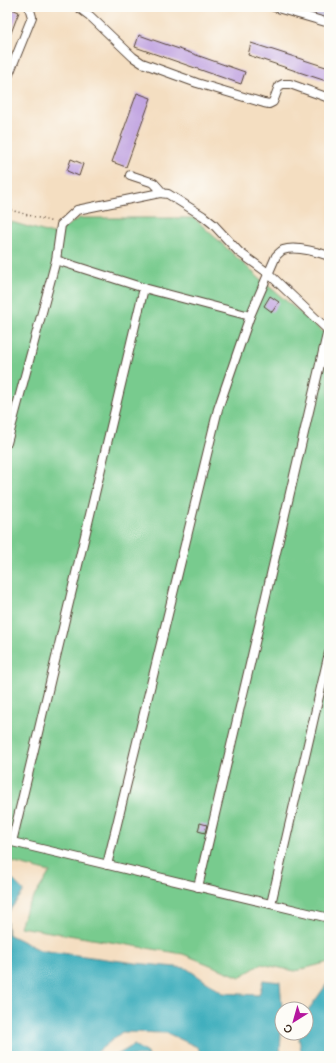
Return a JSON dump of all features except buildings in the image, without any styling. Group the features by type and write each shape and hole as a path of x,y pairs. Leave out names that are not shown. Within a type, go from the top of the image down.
{"street":[{"path":"7,79 32,17 29,7"},
{"path":"78,7 90,16 133,57 142,63 197,83 269,104 273,102 279,86 283,84 290,84 329,98"},
{"path":"274,7 329,23"},
{"path":"130,175 154,183 164,192 203,216 213,224 239,252 268,273 329,331 198,887"},
{"path":"7,443 56,260 61,225 77,210 164,192"},
{"path":"107,865 218,409 250,316 276,256 282,250 292,249 311,251 329,256"},
{"path":"56,260 144,288 250,316"},
{"path":"144,288 9,842 329,918"},
{"path":"271,904 329,653"}],"path":[{"path":"7,209 61,225"}],"shaded area":[{"path":"269,7 329,7 329,24"}],"green space":[{"path":"80,218 194,218 259,278 329,336 329,962 295,971 261,964 240,977 183,954 20,927 25,911 50,872 7,861 7,232 11,222 53,234"}],"water":[{"path":"7,880 13,880 24,891 7,914"},
{"path":"7,922 8,934 40,950 135,963 186,968 223,993 259,995 263,980 280,982 281,1001 274,1001 274,1041 281,1041 280,1056 203,1056 197,1047 167,1033 122,1032 96,1053 95,1056 7,1056"},
{"path":"329,981 329,1056 302,1056 299,1041 314,1041 314,1002"},
{"path":"134,1045 147,1053 148,1056 115,1056"}]}
